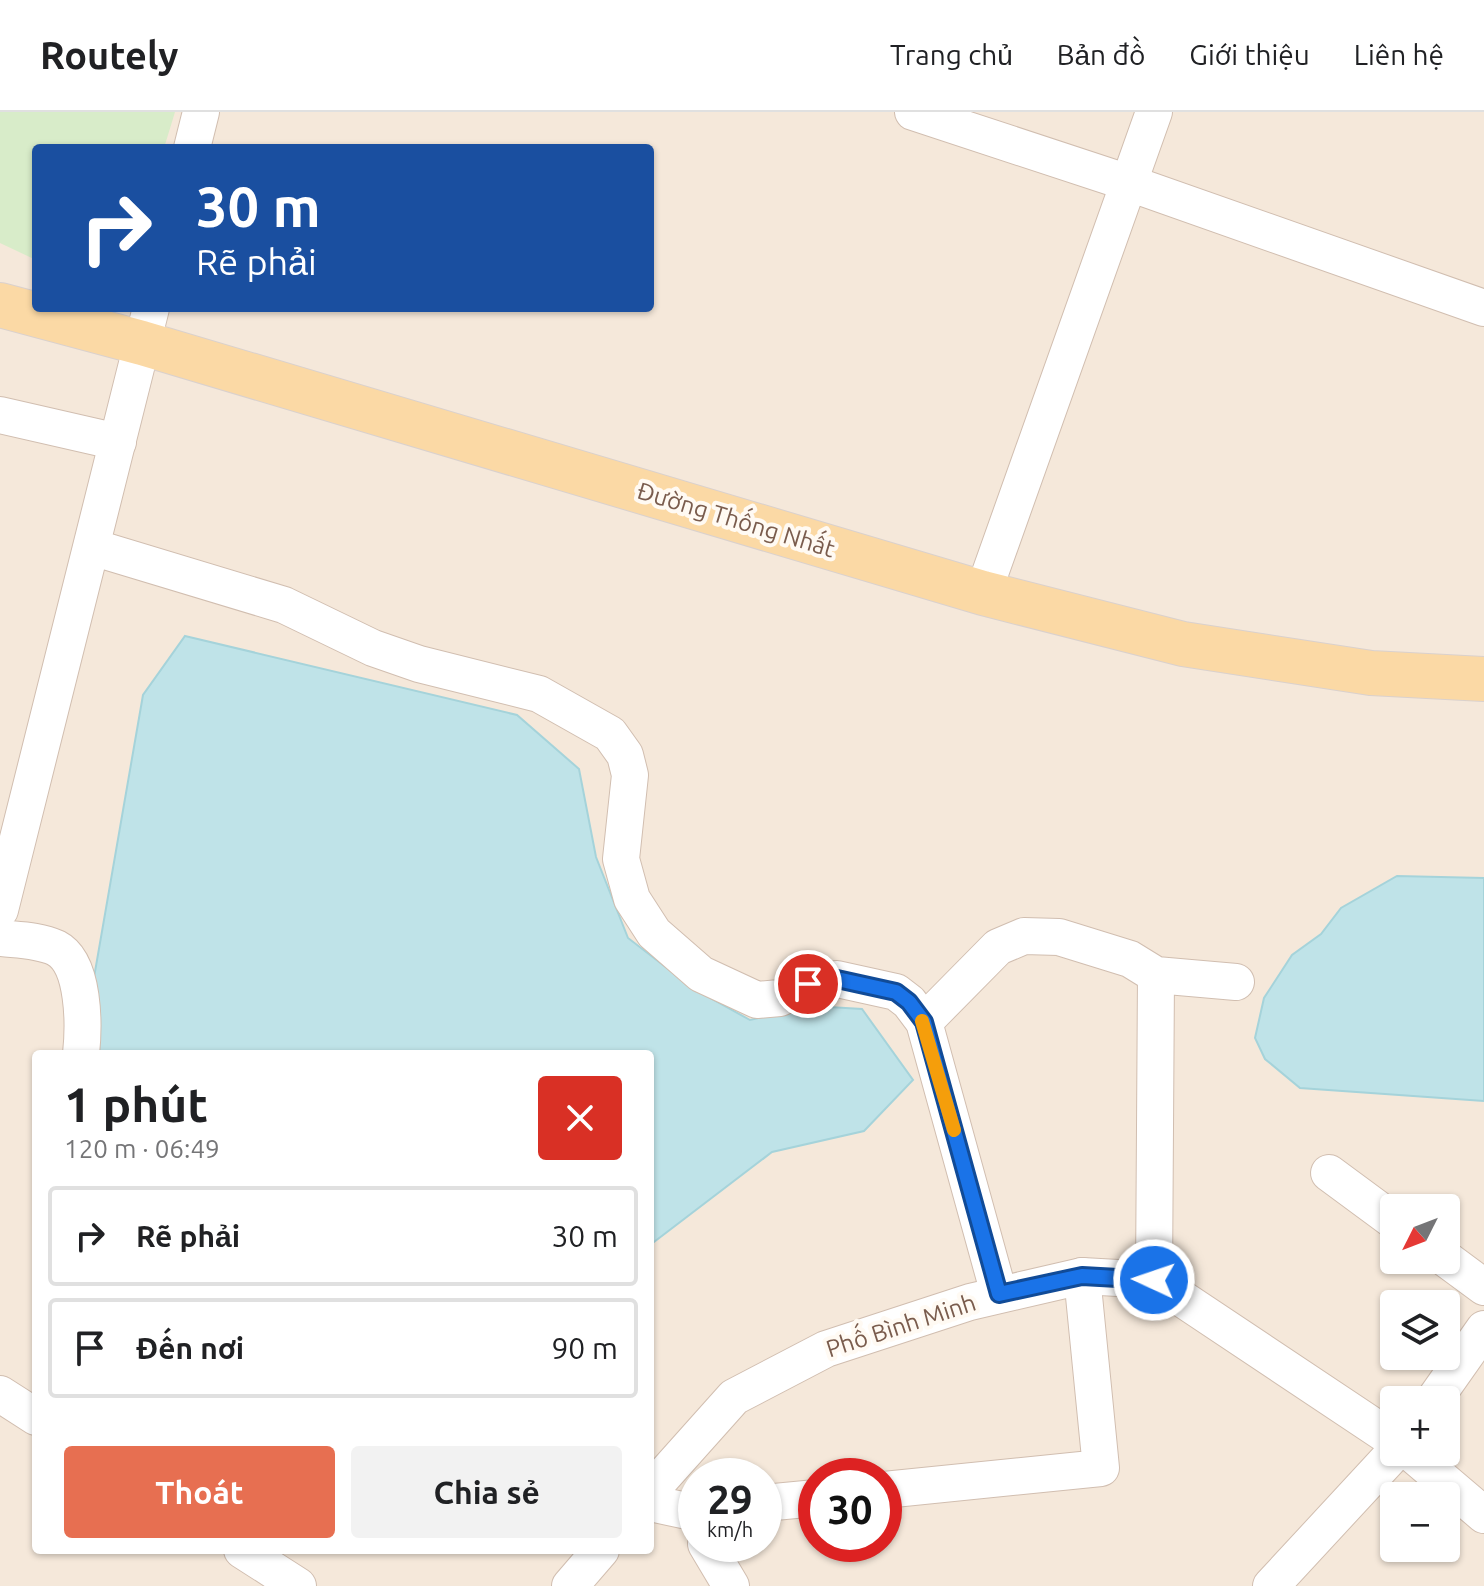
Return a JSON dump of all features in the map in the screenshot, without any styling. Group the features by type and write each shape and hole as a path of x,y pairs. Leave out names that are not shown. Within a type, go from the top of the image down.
{"main road":[{"name":"Đường Thống Nhất","path":"0,305 32,310"},
{"name":"Đường Thống Nhất","path":"49,312 147,326 983,593 1183,644 1371,673 1484,679"}],"street":[{"path":"193,144 201,112"},
{"path":"913,112 1129,183 1484,308"},
{"path":"983,593 1154,112"},
{"path":"0,910 147,326"},
{"path":"0,415 118,442"},
{"path":"92,547 284,605 373,648 419,664 539,694 610,734 625,755 630,775 621,859 632,899 654,933 701,974 757,1000 780,998 808,984 837,979 896,992 909,1002 924,1022 999,1294"},
{"path":"924,1022 998,947 1024,936 1059,937 1130,959 1156,975 1236,982"},
{"path":"0,938 42,943 59,950 67,959 75,974 81,1000 81,1050"},
{"path":"1156,975 1154,1280 1380,1431"},
{"path":"1329,1173 1380,1211"},
{"path":"1460,1269 1484,1287"},
{"path":"902,1488 1101,1468 1082,1276"},
{"name":"Phố Bình Minh","path":"654,1487 734,1397 826,1349 999,1294 1082,1276 1154,1280"},
{"path":"1444,1386 1484,1329"},
{"path":"0,1394 32,1414"},
{"path":"1271,1586 1382,1466"},
{"path":"1426,1466 1484,1515"},
{"path":"654,1504 678,1511"},
{"path":"248,1554 298,1586"},
{"path":"570,1586 598,1554"},
{"path":"717,1562 731,1586"}],"shaded area":[{"path":"0,112 1484,112 1484,1586 0,1586"}],"green space":[{"path":"0,112 175,112 165,144 32,144 32,258 0,243"}],"water":[{"path":"185,636 517,715 579,769 596,857 628,938 694,989 750,1020 812,1006 862,1009 913,1080 864,1131 772,1152 654,1242 654,1050 94,1050 88,1012 143,695"},
{"path":"1397,876 1484,878 1484,1101 1300,1088 1265,1059 1255,1038 1264,998 1292,955 1321,934 1341,908"}],"slow traffic":[{"path":"922,1021 954,1130"}],"route":[{"path":"808,984 837,979 896,992 909,1002 924,1022 999,1294 1082,1276 1154,1280"}]}
